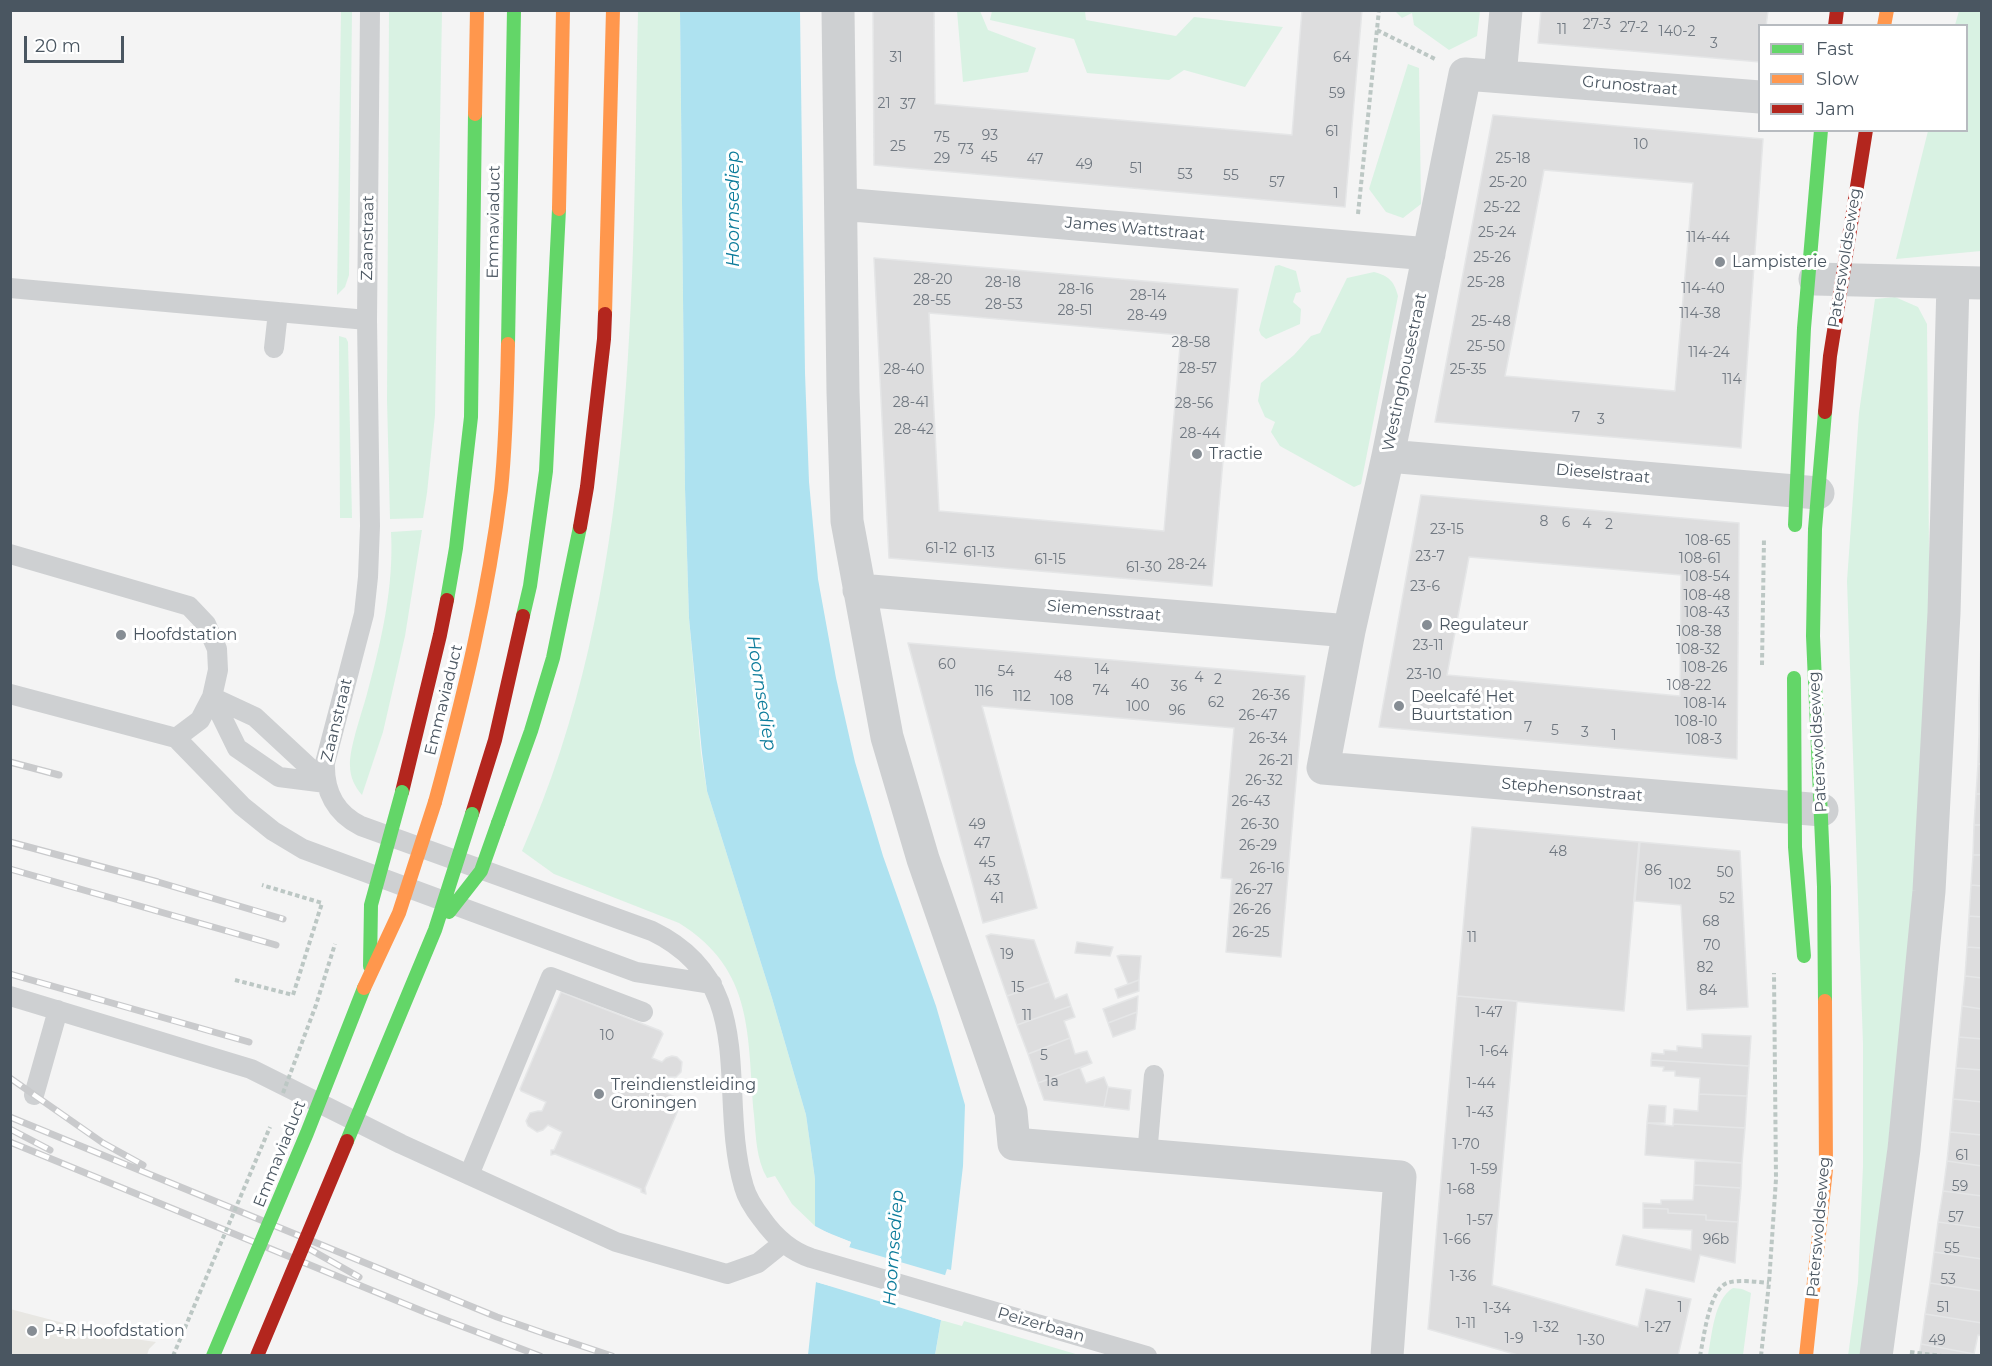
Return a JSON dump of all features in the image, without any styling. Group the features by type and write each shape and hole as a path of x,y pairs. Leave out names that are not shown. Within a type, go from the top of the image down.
{"main road":[{"path":"370,972 370,905 402,792 440,635 454,558 471,417 477,10"},
{"name":"Emmaviaduct","path":"213,1356 303,1144 370,972 399,914 455,731 475,642 493,550 505,442 514,10"},
{"path":"257,1356 435,930 495,740 530,586 546,471 558,252 563,10"},
{"path":"435,930 481,871 531,731 553,658 578,542 588,487 604,339 613,10"},
{"name":"Paterswoldseweg","path":"1805,968 1808,809 1820,755 1815,711 1807,492 1800,384 1821,132"},
{"name":"Paterswoldseweg","path":"1795,535 1807,492 1866,132"},
{"name":"Paterswoldseweg","path":"1794,662 1826,1040 1826,1169 1806,1356"}],"street":[{"path":"838,10 847,521 887,737 923,859 1011,1112 1014,1143 1400,1177 1387,1356"},
{"path":"1465,74 1500,76 1506,10"},
{"name":"Westinghousestraat","path":"1323,768 1349,631 1388,456 1465,74"},
{"name":"Grunostraat","path":"1500,76 1758,97"},
{"name":"James Wattstraat","path":"841,204 1429,254"},
{"path":"1807,279 1967,283 1944,613 1929,891 1904,1149 1876,1356"},
{"name":"Dieselstraat","path":"1388,456 1807,492"},
{"name":"Siemensstraat","path":"859,590 1349,631"},
{"name":"Stephensonstraat","path":"1323,768 1808,809"}],"lane":[{"name":"Zaanstraat","path":"370,10 367,320 370,526 368,577 364,614 325,763 326,783 332,800 352,822 652,931 685,950 712,984 721,1005 728,1033 736,1143 744,1189 768,1228 783,1243 811,1258"},
{"path":"10,288 367,320"},
{"path":"274,348 278,312"},
{"path":"10,554 189,606 206,624 217,649 218,670 212,696 200,720 176,738"},
{"path":"10,694 176,738 242,806 273,831 303,849 636,972 712,984"},
{"path":"212,696 255,717 326,783"},
{"path":"212,696 237,748 279,777 326,783"},
{"path":"469,1175 550,977 643,1012"},
{"path":"10,996 251,1068 469,1175 616,1242 727,1274 758,1263 783,1243"},
{"path":"34,1095 58,1010"},
{"path":"1147,1155 1154,1076"},
{"name":"Peizerbaan","path":"811,1258 1147,1356"}],"path":[{"path":"1355,247 1379,10"},
{"path":"1377,30 1465,74"},
{"path":"235,980 293,996 322,903 262,885"},
{"name":"Emmaviaduct","path":"282,1098 316,1005 336,939"},
{"name":"Emmaviaduct","path":"173,1356 273,1119"},
{"path":"1700,1356 1717,1289 1730,1282 1769,1283 1761,1356"}],"shaded area":[{"name":"P+R Hoofdstation","path":"10,1309 113,1336 156,1342 147,1355 11,1355"}],"green space":[{"path":"341,11 352,11 349,275 345,287 337,295"},
{"path":"389,11 442,11 435,415 423,518 390,519 387,400"},
{"path":"638,11 680,11 685,489 689,618 701,753 707,791 806,1115 815,1179 815,1226 792,1204 775,1176 767,1178 763,1171 756,1139 747,1032 734,984 722,962 704,942 679,923 554,874 522,851 560,751 589,649 609,544 622,438 630,331"},
{"path":"957,11 980,11 988,30 1036,48 1028,72 963,82"},
{"path":"992,11 1085,11 1086,20 1176,36 1194,17 1283,27 1245,87 1184,70 1169,80 1087,73 1074,39 990,20"},
{"path":"1395,11 1480,11 1477,36 1449,50 1414,25 1412,13 1402,18"},
{"path":"1959,11 1981,11 1981,251 1896,259 1928,132 1968,132 1968,24 1955,24"},
{"path":"1408,64 1419,68 1421,204 1403,218 1386,212 1369,189"},
{"path":"1279,265 1296,271 1301,292 1296,293 1293,302 1301,309 1300,324 1266,339 1259,330 1275,266"},
{"path":"1374,272 1390,280 1398,296 1361,484 1354,487 1280,446 1271,432 1275,422 1265,417 1258,401 1261,383 1294,355 1311,336 1320,333 1347,278"},
{"path":"1895,297 1918,307 1927,324 1930,665 1926,789 1866,1355 1848,1356 1858,1282 1863,1166 1863,1044 1847,581 1859,413 1875,299"},
{"path":"339,336 346,338 348,342 352,518 340,518"},
{"path":"422,530 405,636 383,732 362,795 352,778 350,758 386,612 391,572 391,532"},
{"path":"1733,1288 1751,1293 1743,1355 1708,1355 1718,1309 1727,1293"},
{"path":"941,1320 962,1326 964,1321 1079,1355 935,1356"}],"water":[{"name":"Hoornsediep","path":"680,11 800,11 805,373 809,482 818,579 836,678 855,762 883,856 936,1006 965,1105 963,1166 951,1270 947,1269 932,1317 941,1320 935,1355 808,1355 816,1282 835,1287 851,1242 815,1226 815,1179 806,1115 707,791 689,618 685,489"}],"pier":[{"path":"819,1229 851,1242 849,1247 948,1276 935,1315 943,1317 944,1321 813,1281 816,1279 833,1284 847,1244 819,1232"}],"building":[{"path":"873,10 934,10 935,104 1292,135 1302,10 1362,10 1345,207 874,165"},
{"path":"1541,10 1775,10 1768,11 1766,24 1758,24 1758,62 1538,43"},
{"name":"Lampisterie","path":"1493,115 1763,139 1741,448 1435,422","holes":["1544,170 1693,183 1675,391 1505,376"]},
{"name":"Tractie","path":"874,258 1238,289 1212,586 889,558","holes":["929,313 1181,335 1164,531 939,511"]},
{"name":"Regulateur","path":"1421,495 1739,523 1737,759 1379,727","holes":["1469,557 1681,575 1680,696 1447,675"]},
{"path":"1981,642 1982,673 1980,673"},
{"path":"908,643 1305,676 1281,957 1226,952 1232,879 1221,878 1234,728 982,706 1037,908 983,923"},
{"path":"1980,673 1982,673 1982,703 1979,703"},
{"path":"1979,703 1982,703 1982,734 1979,734"},
{"path":"1979,734 1982,734 1982,764 1978,764"},
{"path":"1978,764 1982,764 1982,794 1976,794"},
{"path":"1976,794 1982,794 1982,825 1974,825"},
{"path":"1974,825 1982,825 1982,855 1973,855"},
{"path":"1472,827 1639,842 1624,1011 1457,996"},
{"path":"1640,842 1740,851 1748,1007 1687,1010 1681,905 1635,901"},
{"path":"1973,855 1982,855 1982,886 1971,885"},
{"path":"1971,885 1982,886 1982,917 1969,916"},
{"path":"1969,916 1982,917 1982,948 1967,947"},
{"path":"991,934 1034,940 1049,982 1007,996 986,936"},
{"path":"1077,942 1113,947 1110,956 1075,953"},
{"path":"1967,947 1982,948 1982,978 1965,976"},
{"path":"1117,956 1141,956 1139,980 1128,984"},
{"path":"1965,976 1982,978 1982,1009 1962,1006"},
{"path":"1139,980 1139,991 1118,998 1115,989"},
{"path":"1049,982 1055,999 1067,994 1071,1006 1017,1025 1007,996"},
{"name":"Treindienstleiding Groningen","path":"561,992 661,1031 663,1034 652,1058 662,1062 672,1056 682,1062 681,1072 676,1077 667,1077 662,1091 679,1099 683,1097 685,1102 681,1103 645,1188 646,1194 641,1192 641,1189 617,1179 555,1154 551,1155 551,1150 554,1150 562,1132 548,1125 537,1132 528,1126 526,1121 530,1113 542,1111 546,1102 520,1089"},
{"path":"1138,996 1137,1012 1108,1023 1103,1009"},
{"path":"1457,996 1517,1001 1492,1285 1638,1327 1646,1289 1691,1299 1678,1356 1521,1356 1428,1329"},
{"path":"1071,1006 1075,1017 1064,1021 1070,1038 1028,1054 1017,1025"},
{"path":"1962,1006 1982,1009 1982,1039 1959,1037"},
{"path":"1137,1012 1135,1029 1113,1037 1108,1023"},
{"path":"1702,1034 1751,1036 1749,1066 1651,1060 1652,1053 1664,1054 1664,1050 1677,1051 1677,1046 1702,1048"},
{"path":"1959,1037 1982,1039 1982,1070 1956,1068"},
{"path":"1070,1038 1075,1054 1087,1051 1092,1063 1038,1083 1028,1054"},
{"path":"1651,1060 1749,1066 1747,1096 1699,1094 1700,1078 1675,1076 1675,1071 1663,1071 1664,1067 1651,1066"},
{"path":"1092,1063 1080,1068 1086,1083 1104,1077 1108,1087 1104,1107 1044,1100 1038,1083"},
{"path":"1956,1068 1982,1070 1982,1102 1953,1099"},
{"path":"1108,1087 1131,1090 1129,1110 1104,1107"},
{"path":"1699,1094 1747,1096 1745,1128 1673,1124 1674,1109 1698,1111"},
{"path":"1953,1099 1982,1102 1982,1135 1950,1132"},
{"path":"1649,1105 1666,1106 1665,1123 1647,1123"},
{"path":"1647,1123 1745,1128 1742,1163 1645,1155"},
{"path":"1950,1132 1982,1135 1982,1166 1947,1161"},
{"path":"1695,1161 1742,1163 1741,1188 1694,1185"},
{"path":"1947,1161 1982,1166 1982,1196 1943,1191"},
{"path":"1694,1185 1741,1188 1738,1222 1706,1220 1706,1215 1668,1213 1668,1209 1643,1208 1643,1203 1661,1204 1661,1200 1693,1200"},
{"path":"1943,1191 1982,1196 1982,1228 1938,1222"},
{"path":"1643,1208 1668,1209 1668,1213 1706,1215 1706,1220 1738,1222 1735,1263 1700,1255 1694,1282 1616,1265 1623,1235 1691,1250 1692,1230 1643,1228"},
{"path":"1938,1222 1982,1228 1982,1259 1934,1252"},
{"path":"1934,1252 1982,1259 1982,1291 1930,1283"},
{"path":"1930,1283 1982,1291 1982,1323 1925,1314"},
{"path":"1925,1314 1982,1323 1982,1336 1978,1335 1974,1354 1921,1344"},
{"path":"1921,1344 1974,1354 1974,1356 1919,1356"}],"railway":[{"path":"10,762 59,775"},
{"path":"10,842 283,919"},
{"path":"10,869 276,945"},
{"path":"10,974 249,1042"},
{"path":"10,1078 103,1143 143,1165"},
{"path":"10,1117 497,1317 612,1356"},
{"path":"10,1129 50,1150"},
{"path":"10,1142 427,1313 540,1356"},
{"path":"304,1246 359,1277"}],"traffic: fast":[{"path":"508,344 514,10"},
{"path":"447,600 456,548 471,417 475,114"},
{"path":"1795,525 1804,328 1821,132"},
{"path":"523,616 530,586 546,471 559,209"},
{"path":"1825,412 1815,529 1813,636 1824,887 1825,1001"},
{"path":"498,823 531,731 553,658 580,527"},
{"path":"1794,678 1795,847 1804,956"},
{"path":"370,966 371,905 402,792"},
{"path":"347,1141 435,930 472,814"},
{"path":"449,912 481,871 498,823"},
{"path":"213,1356 307,1133 364,988"}],"traffic: slow":[{"path":"475,114 477,10"},
{"path":"559,209 563,10"},
{"path":"605,314 613,10"},
{"path":"1884,24 1887,10"},
{"path":"435,802 474,647 496,530 504,454 508,344"},
{"path":"364,988 399,913 435,802"},
{"path":"1806,1356 1826,1169 1825,1001"}],"traffic: jam":[{"path":"1835,24 1837,10"},
{"path":"1825,412 1830,356 1866,132"},
{"path":"580,527 587,487 605,314"},
{"path":"402,792 447,600"},
{"path":"472,814 495,740 523,616"},
{"path":"257,1356 347,1141"}],"place":[{"name":"Lampisterie","path":"1720,262"},
{"name":"Tractie","path":"1197,454"},
{"name":"Regulateur","path":"1427,625"},
{"name":"Hoofdstation","path":"121,635"},
{"name":"Deelcafé Het Buurtstation","path":"1399,706"},
{"name":"Treindienstleiding Groningen","path":"599,1094"},
{"name":"P+R Hoofdstation","path":"32,1331"}]}
